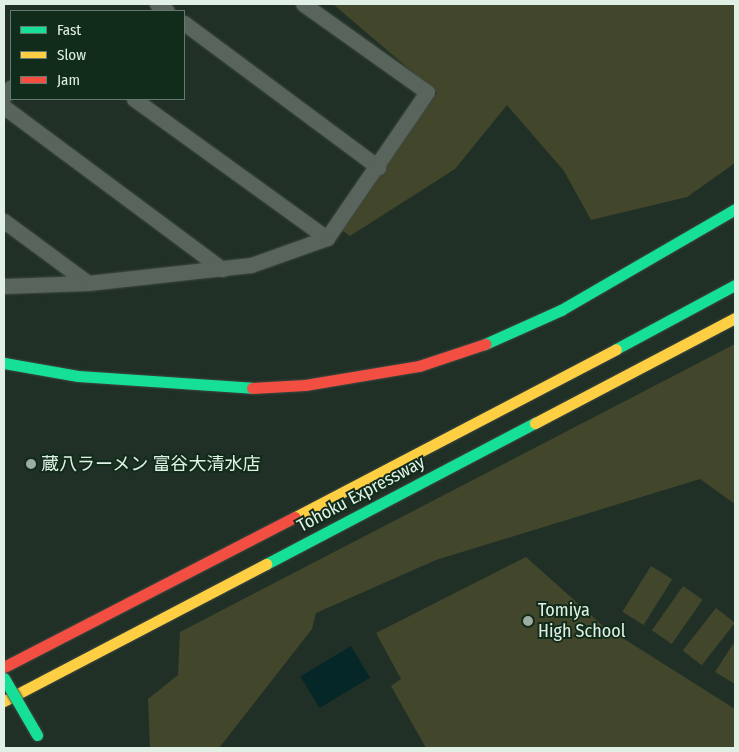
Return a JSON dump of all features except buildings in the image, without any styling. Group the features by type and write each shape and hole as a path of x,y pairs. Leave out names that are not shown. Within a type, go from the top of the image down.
{"main road":[{"path":"4,363 78,376 224,389 305,385 420,366 471,350 561,310 735,209"},
{"name":"Tohoku Expressway","path":"4,667 497,414 735,285"},
{"name":"Tohoku Expressway","path":"4,702 735,318"},
{"path":"4,678 45,748"}],"street":[{"path":"4,286 88,283 222,269 279,258 327,238 378,168 427,92 303,4"},
{"path":"185,24 378,168"},
{"path":"135,100 327,238"},
{"path":"4,107 222,269"},
{"path":"4,221 88,283"}],"green space":[{"path":"333,4 735,4 735,163 687,197 591,220 564,171 507,105 455,169 350,236 340,229 437,93"},
{"path":"735,344 735,504 700,479 436,560 316,613 312,629 219,748 150,748 148,699 178,675 180,632"},
{"path":"526,557 602,625 735,709 735,748 426,748 391,686 401,679 376,633"},
{"path":"651,566 672,579 644,625 622,612"},
{"path":"683,586 703,600 672,644 652,630"},
{"path":"716,608 735,623 702,665 683,651"},
{"path":"735,641 735,684 715,672"}],"water":[{"path":"351,646 370,678 319,708 300,676"}],"traffic: fast":[{"path":"485,344 561,310 735,209"},
{"path":"616,349 735,285"},
{"path":"4,363 78,376 252,388"},
{"path":"266,564 535,423"},
{"path":"4,678 37,735"}],"traffic: slow":[{"path":"535,423 735,318"},
{"path":"295,517 616,349"},
{"path":"4,701 266,564"}],"traffic: jam":[{"path":"252,388 305,385 419,366 485,344"},
{"path":"4,667 295,517"}],"place":[{"name":"蔵八ラーメン 富谷大清水店","path":"31,464"},
{"name":"Tomiya High School","path":"528,621"}]}
